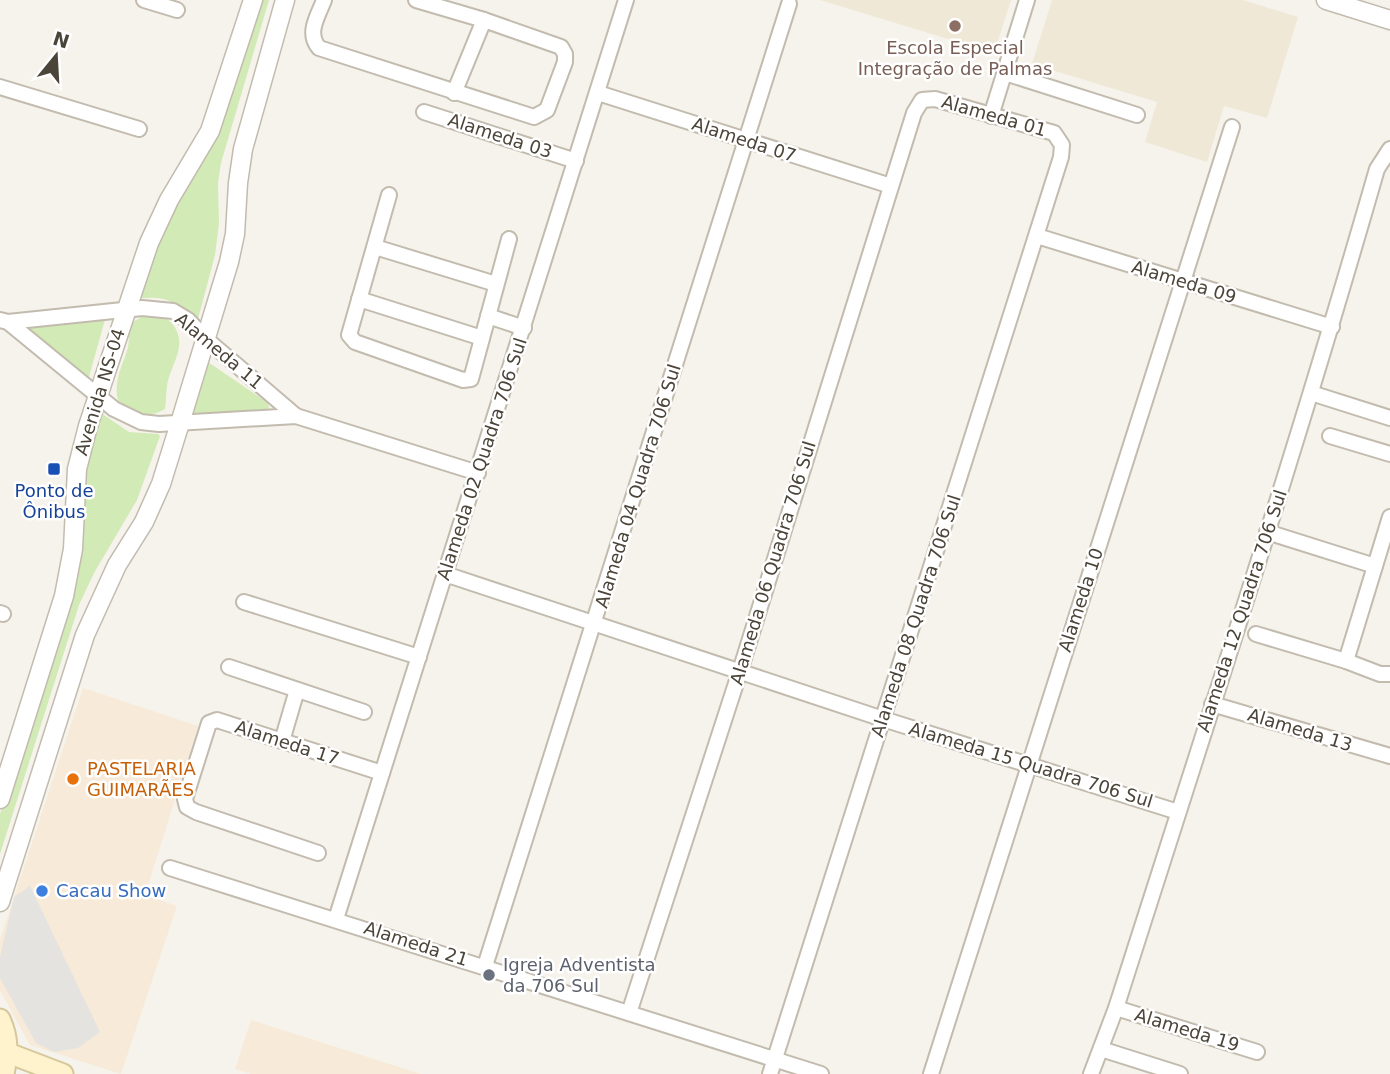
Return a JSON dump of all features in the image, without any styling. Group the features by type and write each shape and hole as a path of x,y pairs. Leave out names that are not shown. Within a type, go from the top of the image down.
{"main road":[{"path":"0,1019 5,1030 8,1053 4,1074"},
{"path":"8,1053 63,1074"}],"street":[{"path":"144,0 177,10"},
{"name":"Avenida NS-04","path":"0,799 64,596 73,549 77,469 125,310 159,221 210,131 253,0"},
{"path":"0,902 85,635 111,575 144,522 161,484 229,262 235,234 238,183 245,137 285,0"},
{"path":"324,0 313,27 314,42 319,48 534,117 547,110 565,62 561,47 416,0"},
{"name":"Alameda 02 Quadra 706 Sul","path":"336,919 626,0"},
{"path":"992,116 1027,0"},
{"path":"1326,0 1390,20"},
{"name":"Alameda 04 Quadra 706 Sul","path":"485,966 789,4"},
{"path":"454,93 484,20"},
{"path":"1005,73 1137,115"},
{"path":"0,87 139,129"},
{"name":"Alameda 07","path":"598,93 891,186"},
{"name":"Alameda 01","path":"914,113 922,100 927,98 1054,133 1062,145 1061,157"},
{"name":"Alameda 03","path":"424,112 576,161"},
{"name":"Alameda 06 Quadra 706 Sul","path":"629,1013 740,671 914,113"},
{"name":"Alameda 10","path":"931,1074 1233,127"},
{"name":"Alameda 12 Quadra 706 Sul","path":"1091,1074 1116,1008 1332,327 1377,169 1390,149"},
{"name":"Alameda 08 Quadra 706 Sul","path":"772,1067 1061,157"},
{"path":"389,195 349,335 355,342 463,380 471,379 509,239"},
{"name":"Alameda 09","path":"1037,236 1332,327"},
{"path":"375,247 496,284"},
{"path":"359,299 482,338"},
{"name":"Alameda 11","path":"4,321 125,310 173,311 188,320 205,339 296,416"},
{"path":"488,316 524,328"},
{"name":"Alameda 11","path":"4,321 98,397 141,422 180,423 296,416 478,472"},
{"path":"1311,393 1390,418"},
{"path":"1330,436 1390,454"},
{"path":"1346,661 1390,517"},
{"path":"1267,532 1375,566"},
{"name":"Alameda 15 Quadra 706 Sul","path":"445,574 883,719 1178,812"},
{"path":"244,603 419,657"},
{"path":"1256,635 1346,661 1380,674 1390,674"},
{"path":"229,667 364,712"},
{"path":"282,741 297,690"},
{"name":"Alameda 13","path":"1212,704 1389,757"},
{"name":"Alameda 17","path":"318,853 196,813 187,807 185,799 209,723 216,720 382,774"},
{"name":"Alameda 21","path":"170,868 629,1013 772,1067 821,1074"},
{"name":"Alameda 19","path":"1116,1008 1257,1052"},
{"path":"1101,1049 1180,1074"}],"shaded area":[{"name":"Escola Especial Integração de Palmas","path":"820,0 1011,0 994,53"},
{"path":"1052,0 1243,0 1298,17 1267,118 1224,106 1207,162 1145,142 1157,102 1032,64"},
{"path":"83,688 198,726 145,895 177,906 121,1074 30,1045 0,990 0,940"},
{"path":"30,886 100,1032 78,1048 54,1052 36,1043 0,978 0,957 14,897"},
{"path":"251,1020 421,1074 251,1074 235,1069"}],"green space":[{"path":"257,0 269,0 221,163 215,255 198,319 164,299 137,298 157,239"},
{"path":"144,315 168,320 178,334 179,349 167,386 165,409 147,416 138,416 124,410 119,403 117,384 128,347 130,327"},
{"path":"106,316 87,384 11,323"},
{"path":"205,360 268,403 269,409 265,414 188,414"},
{"path":"101,413 129,432 160,436 137,500 94,573 79,605 0,854 0,814 56,638 81,479"}],"place":[{"name":"Escola Especial Integração de Palmas","path":"955,26"},
{"name":"Ponto de Ônibus","path":"54,469"},
{"name":"PASTELARIA GUIMARÃES","path":"73,779"},
{"name":"Cacau Show","path":"42,891"},
{"name":"Igreja Adventista da 706 Sul","path":"489,975"}]}
